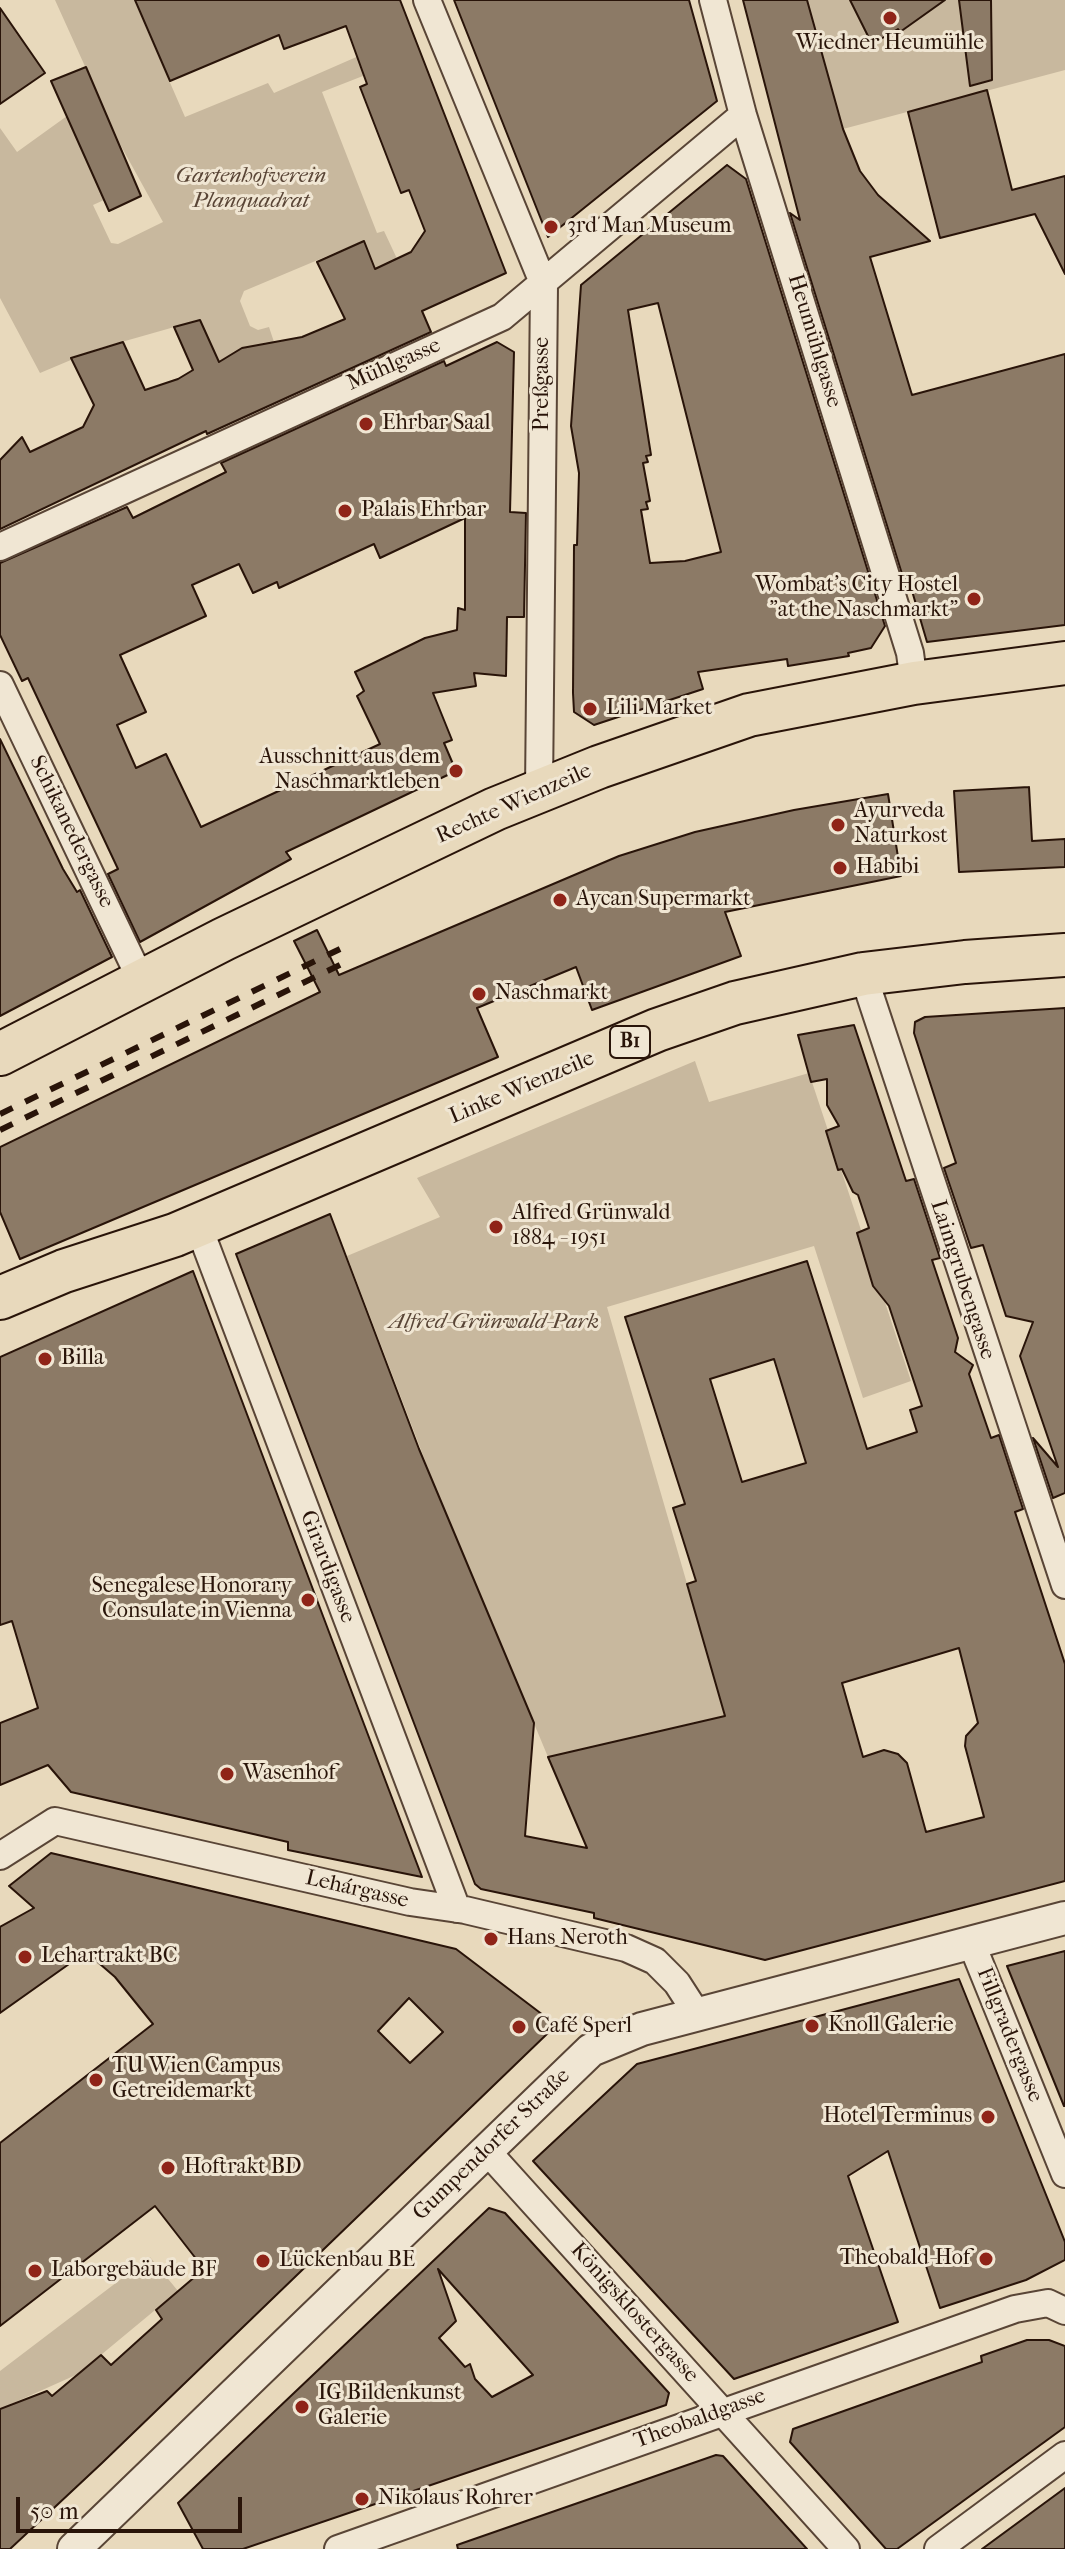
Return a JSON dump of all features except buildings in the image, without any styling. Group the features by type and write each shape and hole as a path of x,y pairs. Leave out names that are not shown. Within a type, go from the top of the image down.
{"main road":[{"name":"Rechte Wienzeile","path":"0,1054 141,980 539,790 749,715 914,683 1065,663"},
{"name":"Linke Wienzeile","path":"0,1298 64,1271 149,1245 657,1030 735,1003 863,974 1065,955"}],"street":[{"name":"Preßgasse","path":"427,0 544,285 539,790"},
{"name":"Heumühlgasse","path":"713,0 743,115 910,653 914,683"},
{"name":"Mühlgasse","path":"0,547 502,317 544,285 743,115"},
{"name":"Schikanedergasse","path":"0,685 141,980"},
{"name":"Laimgrubengasse","path":"863,974 1065,1585"},
{"name":"Girardigasse","path":"198,1225 457,1909"},
{"name":"Lehárgasse","path":"0,1856 55,1821 410,1902 457,1909 626,1948 655,1961 677,1983 697,2014"},
{"name":"Gumpendorfer Straße","path":"74,2549 591,2050 642,2029 1065,1918"},
{"name":"Fillgradergasse","path":"971,1942 1065,2174"},
{"name":"Königsklostergasse","path":"485,2149 846,2549"},
{"name":"Theobaldgasse","path":"338,2549 1015,2309 1048,2303 1065,2311"},
{"path":"938,2549 1065,2455"}],"green space":[{"name":"Gartenhofverein Planquadrat","path":"55,0 134,0 185,117 268,83 274,93 361,55 368,74 322,92 377,233 384,231 407,280 381,284 363,241 244,291 240,301 250,326 258,330 269,327 274,342 242,348 234,357 220,364 199,320 97,349 40,373 0,298 0,128 17,152 67,116 104,200 93,205 111,243 118,244 163,222 121,146"},
{"path":"807,0 1065,0 1065,70 843,129"},
{"name":"Alfred-Grünwald-Park","path":"695,1061 709,1102 809,1073 911,1381 863,1398 814,1246 607,1307 727,1722 714,1718 548,1757 434,1484 347,1256 440,1217 417,1178"},
{"path":"150,2257 178,2291 78,2374 0,2409 0,2371"}],"railway":[{"path":"0,1114 342,948"},
{"path":"0,1130 348,961"}],"place":[{"name":"Wiedner Heumühle","path":"890,18"},
{"name":"3rd Man Museum","path":"551,227"},
{"name":"Ehrbar Saal","path":"366,424"},
{"name":"Palais Ehrbar","path":"345,511"},
{"name":"Wombat's City Hostel \"at the Naschmarkt\"","path":"974,599"},
{"name":"Lili Market","path":"590,709"},
{"name":"Ausschnitt aus dem Naschmarktleben","path":"456,771"},
{"name":"Ayurveda Naturkost","path":"838,825"},
{"name":"Habibi","path":"840,868"},
{"name":"Aycan Supermarkt","path":"560,900"},
{"name":"Naschmarkt","path":"479,994"},
{"name":"Alfred Grünwald 1884 - 1951","path":"496,1227"},
{"name":"Billa","path":"45,1359"},
{"name":"Senegalese Honorary Consulate in Vienna","path":"308,1600"},
{"name":"Wasenhof","path":"227,1774"},
{"name":"Hans Neroth","path":"491,1939"},
{"name":"Lehartrakt BC","path":"25,1957"},
{"name":"Knoll Galerie","path":"812,2026"},
{"name":"Café Sperl","path":"519,2027"},
{"name":"TU Wien Campus Getreidemarkt","path":"96,2080"},
{"name":"Hotel Terminus","path":"988,2117"},
{"name":"Hoftrakt BD","path":"168,2168"},
{"name":"Theobald-Hof","path":"986,2259"},
{"name":"Lückenbau BE","path":"263,2261"},
{"name":"Laborgebäude BF","path":"35,2271"},
{"name":"IG Bildenkunst Galerie","path":"302,2407"},
{"name":"Nikolaus Rohrer","path":"362,2499"}]}
